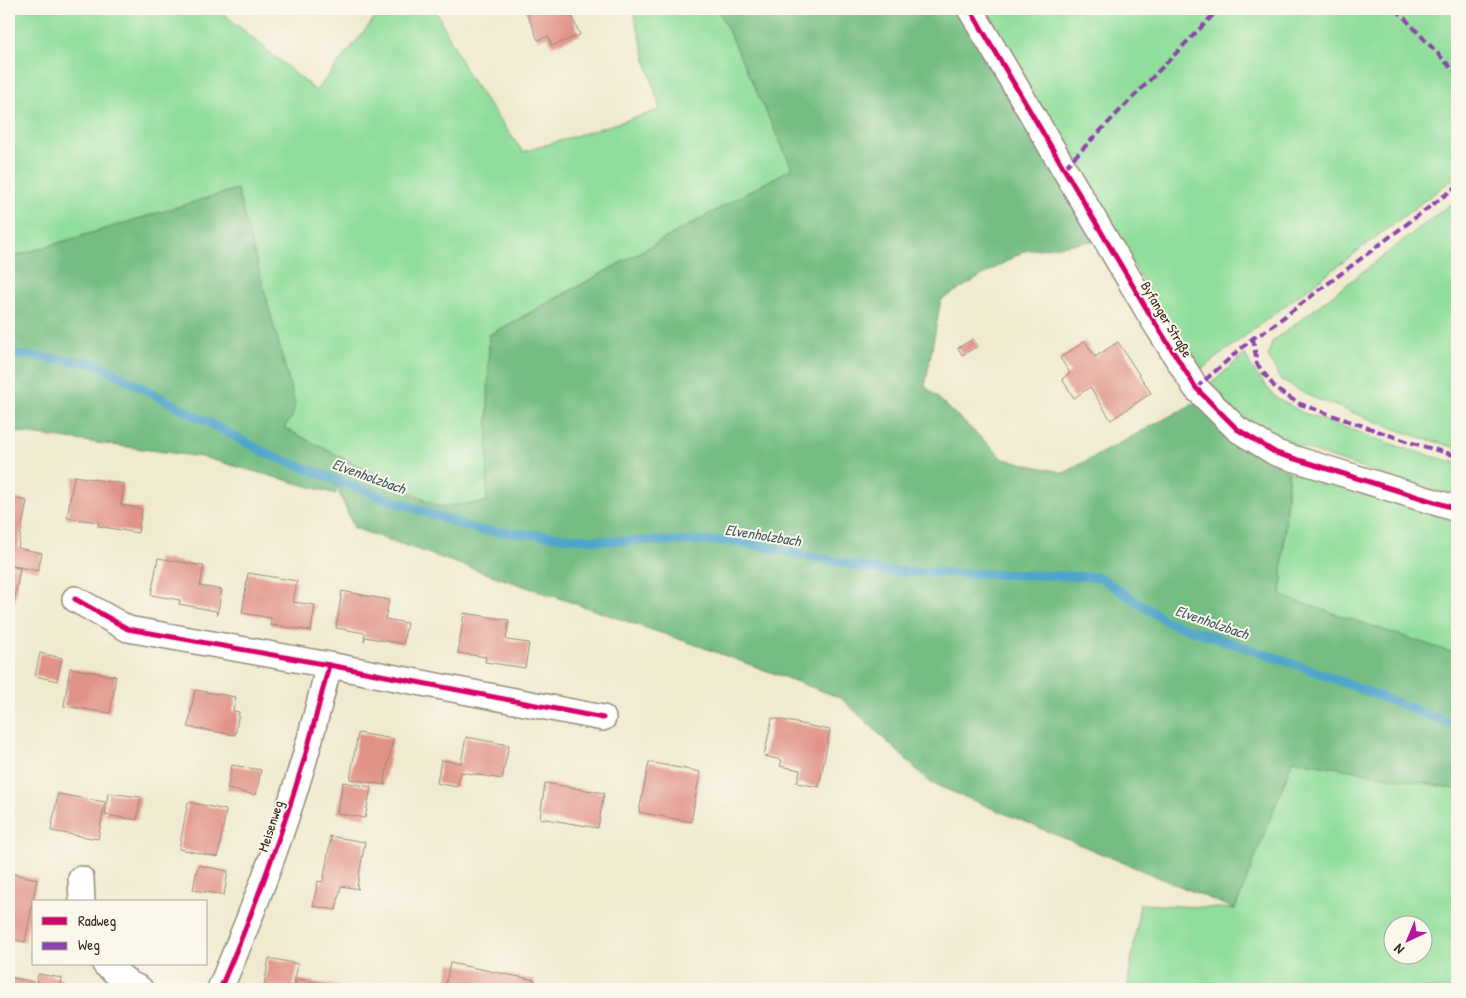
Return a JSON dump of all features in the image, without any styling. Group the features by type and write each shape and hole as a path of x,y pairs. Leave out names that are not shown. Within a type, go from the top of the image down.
{"street":[{"name":"Byfanger Straße","path":"970,9 1196,388 1237,429 1276,453 1457,509"},
{"path":"75,599 128,629 329,665 603,718"},
{"name":"Meisenweg","path":"220,989 243,937 273,854 304,761 329,665"},
{"path":"108,966 130,984 140,989"}],"green space":[{"path":"9,9 218,9 316,91 382,9 435,9 469,77 523,152 660,110 634,15 644,9 718,9 793,168 489,335 487,502 441,507 284,428 292,417 237,189 9,258"},
{"path":"718,9 958,9 1094,241 1024,251 941,300 925,386 1004,459 1064,473 1196,402 1239,444 1288,471 1281,596 1457,654 1457,789 1293,760 1235,909 931,783 841,698 699,646 354,528 339,493 336,479 336,494 202,457 9,431 9,258 237,189 295,404 292,417 284,428 437,507 487,502 489,336 792,168"},
{"path":"985,9 1457,9 1457,176 1196,373"},
{"path":"1457,199 1457,448 1409,434 1307,395 1280,379 1268,356 1272,342"},
{"path":"1245,354 1251,367 1274,396 1301,412 1409,450 1457,463 1457,497 1415,486 1274,438 1239,416 1208,386"},
{"path":"1289,471 1457,522 1457,655 1280,596"},
{"path":"1293,759 1457,789 1457,989 1127,989 1140,904 1235,909"}],"building":[{"path":"525,9 569,9 580,35 552,46 548,36 538,40"},
{"path":"973,339 978,346 962,355 958,348"},
{"path":"1085,341 1095,357 1118,342 1151,393 1111,420 1090,387 1074,398 1062,379 1070,373 1060,358"},
{"path":"74,476 124,484 121,505 142,509 138,533 98,526 99,522 67,518"},
{"path":"9,497 27,501 18,548 42,553 38,571 9,565"},
{"path":"158,558 204,566 200,586 222,590 217,615 216,611 179,604 180,600 151,595"},
{"path":"9,566 20,568 13,609 9,608"},
{"path":"248,573 297,581 293,602 315,605 311,631 270,625 271,618 242,613"},
{"path":"342,591 389,600 385,619 407,623 403,644 365,637 364,641 365,633 336,628"},
{"path":"464,613 509,620 506,640 529,643 525,668 485,662 486,657 458,653"},
{"path":"40,653 62,658 57,681 35,676"},
{"path":"70,668 116,676 110,713 64,706"},
{"path":"195,690 236,697 233,711 239,712 235,735 188,727"},
{"path":"772,718 830,730 819,787 797,783 800,770 780,766 782,760 764,756"},
{"path":"358,733 393,739 384,784 386,785 350,779"},
{"path":"466,737 509,745 502,779 461,772 457,787 437,783 441,760 461,763"},
{"path":"649,762 700,772 691,822 639,812"},
{"path":"232,765 261,770 256,795 227,789"},
{"path":"343,782 371,787 365,818 337,813"},
{"path":"545,783 604,793 598,828 540,818"},
{"path":"108,793 141,797 137,820 105,815"},
{"path":"58,794 105,802 98,839 51,831"},
{"path":"188,802 226,810 218,857 179,849"},
{"path":"329,836 365,842 357,887 359,889 341,886 336,910 313,906 318,881 323,881 331,838"},
{"path":"198,865 228,871 224,895 193,890"},
{"path":"9,873 37,879 25,942 9,939"},
{"path":"269,958 298,964 293,989 264,985"},
{"path":"450,963 535,980 534,989 445,989"},
{"path":"38,974 62,978 60,989 35,989"},
{"path":"9,977 34,982 32,989 9,989"},
{"path":"297,979 339,986 339,989 295,989"}],"waterway":[{"name":"Elvenholzbach","path":"9,352 18,355 95,363 270,455 390,500 478,530 609,541 737,541 881,571 1099,577 1168,622 1306,668 1457,726"}],"marked path":[{"path":"1065,167 1219,9"},
{"path":"1396,9 1457,74"},
{"path":"1196,388 1253,338 1264,332 1457,186"},
{"path":"1253,338 1257,364 1277,390 1300,404 1409,442 1457,456"}],"cycle path":[{"path":"970,9 1149,313 1196,388 1237,429 1276,453 1457,509"},
{"path":"75,599 128,629 329,665 603,718"},
{"path":"220,989 255,905 286,818 329,665"}]}
